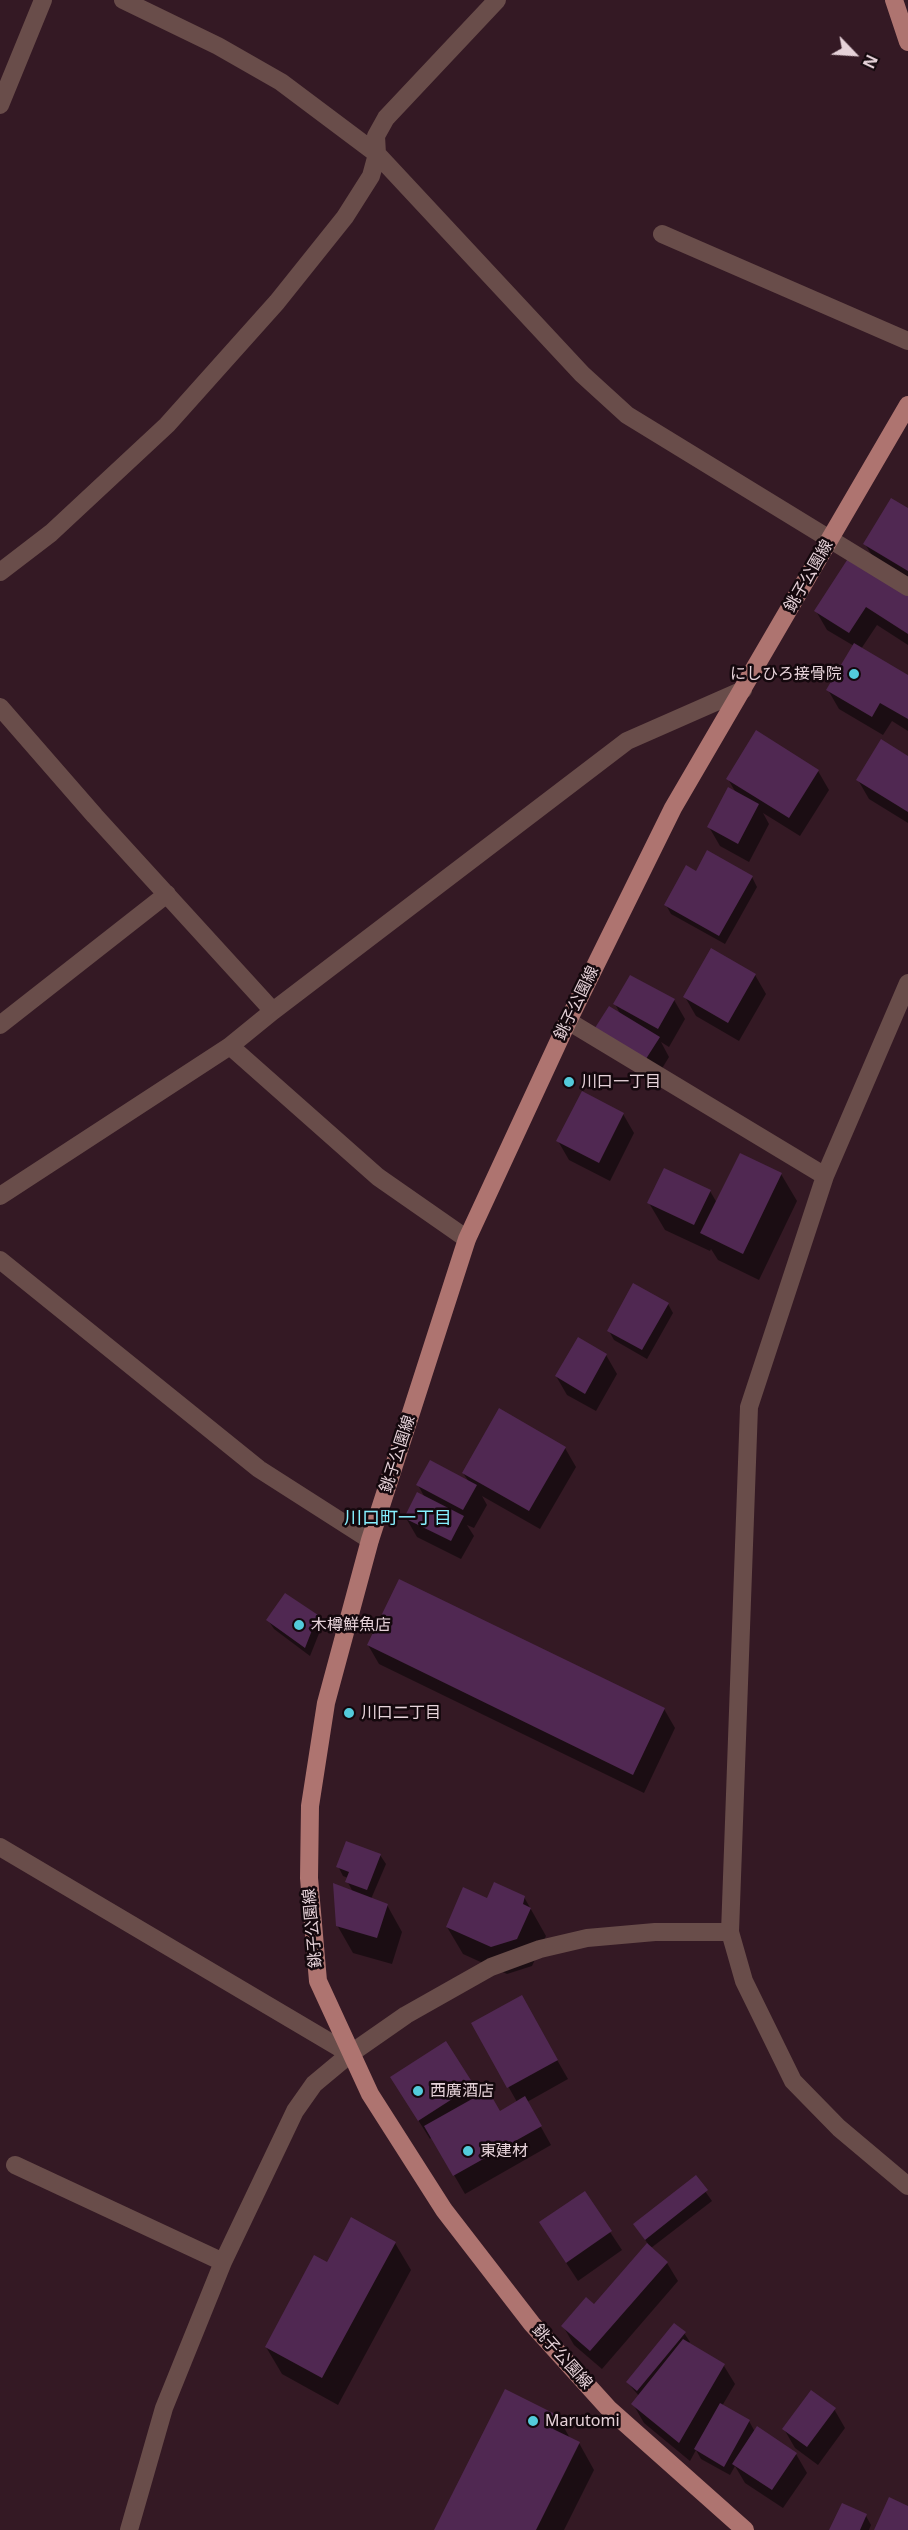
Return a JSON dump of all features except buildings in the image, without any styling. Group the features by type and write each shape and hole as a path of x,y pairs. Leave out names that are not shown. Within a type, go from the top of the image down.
{"main road":[{"path":"894,0 908,42"},
{"name":"銚子公園線","path":"745,2530 609,2409 532,2324 444,2210 370,2094 318,1981 309,1878 310,1806 326,1703 370,1540 467,1239 568,1021 673,808 908,405"}],"street":[{"path":"0,105 43,0"},
{"path":"123,0 218,46 281,82 377,154 582,374 627,415 908,587"},
{"path":"0,572 51,533 167,425 277,302 345,217 371,176 377,154 376,136 387,118 497,0"},
{"path":"662,234 908,341"},
{"path":"0,1196 230,1046 627,741 743,690"},
{"path":"0,707 273,1011"},
{"path":"0,1025 167,894"},
{"path":"908,983 825,1176 749,1407 730,1932 744,1981 793,2081 839,2128 908,2186"},
{"path":"568,1021 825,1176"},
{"path":"230,1046 378,1177 467,1239"},
{"path":"0,1260 259,1470 370,1540"},
{"path":"0,1847 350,2054"},
{"path":"129,2530 164,2408 223,2262 295,2111 314,2084 350,2054 406,2015 482,1972 540,1949 587,1938 656,1932 730,1932"},
{"path":"15,2165 223,2262"}],"place":[{"name":"にしひろ接骨院","path":"854,674"},
{"name":"川口一丁目","path":"569,1082"},
{"name":"木樽鮮魚店","path":"299,1625"},
{"name":"川口二丁目","path":"349,1713"},
{"name":"西廣酒店","path":"418,2091"},
{"name":"東建材","path":"468,2151"},
{"name":"Marutomi","path":"533,2421"}],"district":[{"name":"川口町一丁目","path":"398,1519"}]}
